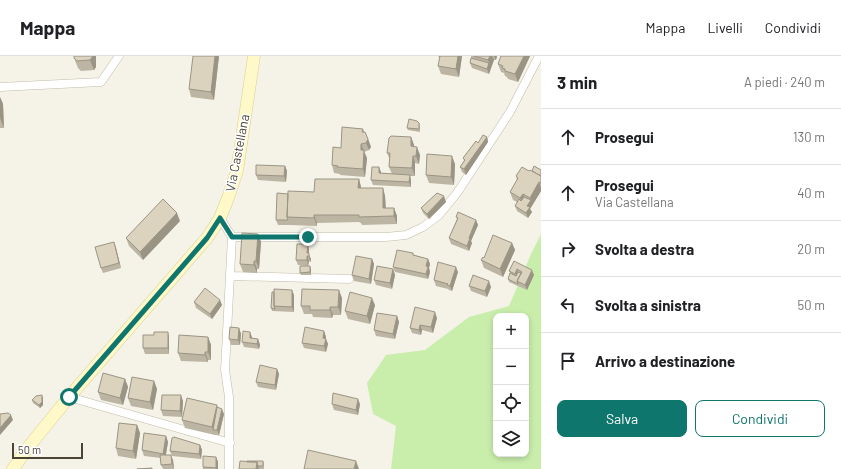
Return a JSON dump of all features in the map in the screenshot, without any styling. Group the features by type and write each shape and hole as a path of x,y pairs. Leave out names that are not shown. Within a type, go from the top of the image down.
{"main road":[{"name":"Via Castellana","path":"13,469 26,450 69,397 207,238 220,218 237,171 254,56"}],"street":[{"path":"0,87 101,82 119,56"},
{"path":"232,237 386,237 406,235 423,227 439,215 457,193 510,112 539,56"},
{"path":"220,218 232,237 225,370 229,396 229,469"},
{"path":"231,276 349,279"},
{"path":"69,397 230,443"}],"green space":[{"path":"541,234 541,469 391,469 396,426 373,414 367,383 386,355 425,350 469,317 509,306"}],"building":[{"path":"74,56 93,56 90,60 77,61"},
{"path":"193,56 215,56 211,92 189,89"},
{"path":"440,56 458,56 456,69 438,66"},
{"path":"474,56 490,56 488,60"},
{"path":"501,56 524,56 515,74 505,71 505,69 502,68 503,66 498,64"},
{"path":"471,58 489,63 487,69 470,63"},
{"path":"409,119 419,123 419,129 407,128"},
{"path":"342,127 363,129 362,132 365,132 368,139 366,143 361,144 361,150 364,150 363,169 337,167 338,166 332,165 333,147 341,148"},
{"path":"483,135 487,137 464,169 460,167 465,160 463,158 476,141 478,143"},
{"path":"391,136 411,137 411,146 417,147 416,156 413,156 412,168 389,167 390,153 387,153 389,138"},
{"path":"427,154 452,156 451,177 426,175"},
{"path":"256,165 285,166 284,176 256,175"},
{"path":"534,166 541,170 541,176 532,171"},
{"path":"372,167 379,167 379,173 410,175 409,182 371,180"},
{"path":"522,167 541,176 541,183 539,182 530,198 523,194 520,198 510,192 518,178 516,176"},
{"path":"315,179 359,179 358,188 383,188 383,208 394,208 394,216 359,217 359,215 314,215 314,218 287,217 288,191 314,192"},
{"path":"277,193 288,194 288,220 276,220"},
{"path":"437,193 444,196 427,214 421,208"},
{"path":"524,197 531,200 527,206 530,207 526,213 515,206 519,199 521,201"},
{"path":"163,199 177,213 140,252 126,238"},
{"path":"458,212 476,220 467,246 449,238 458,218 456,217"},
{"path":"242,233 258,234 256,261 254,261 254,265 240,264"},
{"path":"493,235 512,243 500,269 481,260 483,257 484,258"},
{"path":"114,242 119,263 101,268 95,247"},
{"path":"297,244 308,244 307,253 309,253 309,256 307,256 307,260 296,260"},
{"path":"397,250 413,253 413,255 428,259 426,274 393,267"},
{"path":"356,256 372,259 369,279 352,275"},
{"path":"514,261 532,270 525,285 517,281 522,272 517,269 515,274 509,271"},
{"path":"438,262 456,267 450,286 434,280"},
{"path":"300,266 310,266 310,272 300,273"},
{"path":"377,266 393,269 390,283 374,280"},
{"path":"518,272 521,273 517,281 518,284 508,279 510,273 516,276"},
{"path":"473,275 489,281 485,291 469,286"},
{"path":"205,288 220,300 210,314 194,302"},
{"path":"274,289 292,290 292,307 274,306"},
{"path":"302,289 339,290 338,307 330,307 330,310 310,310 310,306 301,306"},
{"path":"272,292 274,292 275,309 271,308"},
{"path":"350,292 372,298 367,316 345,311"},
{"path":"415,307 435,312 431,327 420,325 419,330 410,328"},
{"path":"377,313 397,316 393,334 374,330"},
{"path":"230,327 239,328 238,340 229,339"},
{"path":"305,327 324,331 323,338 326,339 324,346 302,343"},
{"path":"243,331 250,332 250,338 258,339 257,344 242,342"},
{"path":"154,332 168,332 168,348 143,348 143,335 154,335"},
{"path":"179,335 208,337 208,352 205,352 205,355 178,353"},
{"path":"260,365 277,369 275,385 256,382"},
{"path":"103,373 125,379 120,398 98,392"},
{"path":"132,377 154,381 150,402 128,398"},
{"path":"333,393 358,399 356,410 332,404"},
{"path":"42,395 42,402 39,405 32,400 36,396"},
{"path":"162,395 181,395 180,411 161,410"},
{"path":"187,398 217,405 212,427 182,420"},
{"path":"217,407 222,409 217,430 213,430"},
{"path":"8,413 11,415 0,428 0,414"},
{"path":"119,423 137,425 133,451 116,448"},
{"path":"144,433 166,436 163,454 142,450"},
{"path":"174,437 200,445 199,454 170,451 172,438"},
{"path":"308,450 356,461 354,469 304,469"},
{"path":"160,455 171,455 172,464 161,465"},
{"path":"203,456 216,457 216,468 203,467"},
{"path":"240,461 257,462 256,469 239,469"},
{"path":"247,461 263,461 263,466 258,466 257,462"}],"route":[{"path":"69,397 207,238 220,218 232,237 308,237"}]}
